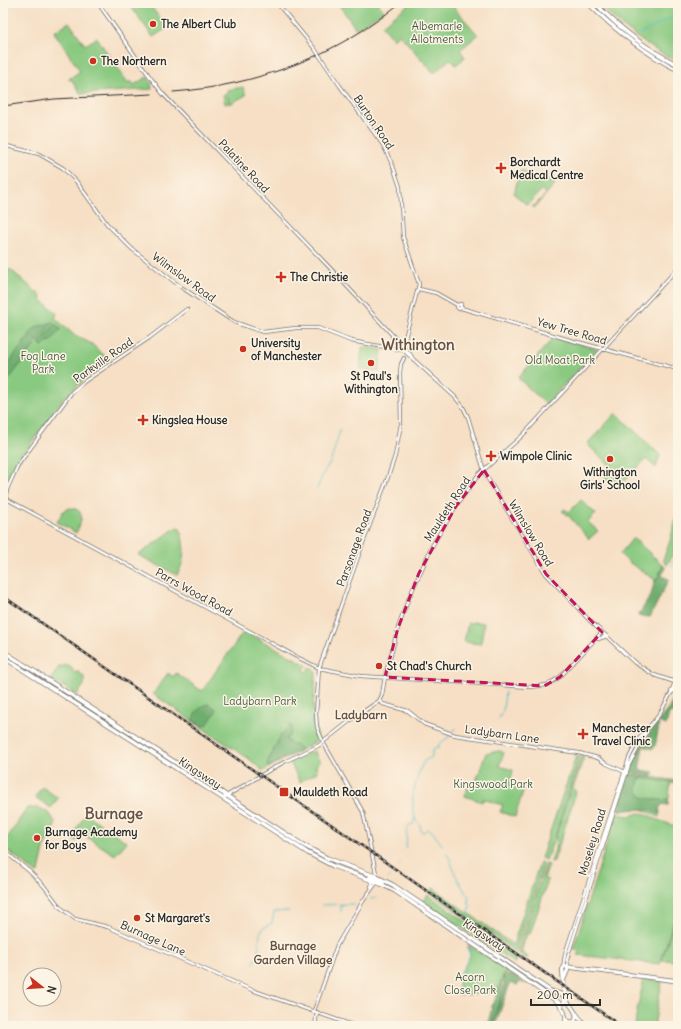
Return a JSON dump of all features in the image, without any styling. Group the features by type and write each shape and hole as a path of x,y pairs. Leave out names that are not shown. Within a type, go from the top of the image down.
{"highway":[{"path":"588,3 605,20 629,40 678,70"},
{"path":"595,3 624,32 654,52 678,65"},
{"name":"Kingsway","path":"3,651 303,845 327,858 369,874 376,880"},
{"name":"Kingsway","path":"3,657 308,853 333,866 370,880 376,880 393,885 510,966 515,973 556,1002"},
{"path":"677,683 678,675"},
{"path":"59,693 62,689"},
{"name":"Kingsway","path":"358,870 395,891 510,966 515,967 557,994"},
{"path":"563,968 564,971 568,968 578,968 678,981"},
{"name":"Moseley Road","path":"563,968 565,997"},
{"name":"Moseley Road","path":"557,994 561,991 568,968"},
{"path":"557,994 561,994 565,997 564,1003 556,1002 555,996 557,994"}],"main road":[{"path":"565,997 586,1026"},
{"name":"Kingsway","path":"556,1002 564,1011 567,1021 573,1022 579,1026"},
{"path":"573,1022 576,1018 575,1012"}],"street":[{"name":"Palatine Road","path":"98,3 158,87 389,332 401,347"},
{"name":"Burton Road","path":"277,3 322,58 340,86 383,145 393,166 401,191 403,237 419,283 419,289 401,347"},
{"name":"Wilmslow Road","path":"3,145 39,154 63,168 76,181 107,224 132,249 181,287 234,322 263,332 296,328 318,328 345,340 392,348 401,347 455,397 463,407 468,416 484,470 546,574 626,655 645,670 659,677 677,683"},
{"name":"Mauldeth Road","path":"379,701 382,695 385,677 398,628 419,573 437,537 453,511 474,481 484,470 522,436 678,268"},
{"name":"Yew Tree Road","path":"419,289 436,293 457,305 461,304 461,308 678,369"},
{"name":"Parkville Road","path":"4,497 18,465 72,392 85,381 149,338 187,309"},
{"name":"Burton Road","path":"399,344 405,338"},
{"path":"392,348 399,344"},
{"name":"Parsonage Road","path":"376,880 375,866 363,812 323,742 317,727 316,714 319,668 395,456 401,424 400,372 401,364 404,358"},
{"name":"Parrs Wood Road","path":"4,497 319,668 361,676 544,686 553,683 560,678 602,632"},
{"path":"596,640 606,636"},
{"name":"Moseley Road","path":"563,968 565,954 626,772 650,726 660,715 671,691 677,683"},
{"path":"262,775 323,742 351,720 379,701"},
{"name":"Ladybarn Lane","path":"379,701 383,704 408,711 424,724 455,735 579,753 598,758 626,772"},
{"name":"Moseley Road","path":"568,968 567,960 569,952 626,772"},
{"path":"223,798 258,776"},
{"path":"234,800 233,796 235,790"},
{"name":"Burnage Lane","path":"3,850 37,878 60,907 75,919 108,927 169,955 252,990 355,1026"},
{"path":"369,874 374,871 375,866"},
{"path":"370,880 372,887"},
{"path":"363,901 376,880"},
{"path":"315,1026 315,1011 337,945 376,880"},
{"path":"565,1016 566,1026"},
{"path":"569,1026 573,1022"}],"highlighted area":[{"path":"484,470 546,574 602,632 560,677 544,686 385,677 398,628 419,573 456,506"}],"green space":[{"name":"The Albert Club","path":"128,3 153,3 150,5 167,28 153,37"},
{"path":"342,3 378,3 384,11 356,29 339,5"},
{"name":"Albemarle Allotments","path":"411,3 450,3 478,35 460,50 465,57 456,65 450,59 434,73 399,34 393,39 382,25"},
{"path":"598,3 678,3 678,62 635,36"},
{"name":"The Northern","path":"69,22 85,45 97,38 128,83 131,81 134,85 147,77 151,82 152,89 81,94 71,79 69,80 80,71 54,32"},
{"path":"243,87 246,95 230,104 228,96 229,103 225,104 223,95 227,93 227,90"},
{"path":"522,170 537,183 544,175 555,184 534,208 532,206 534,206 546,194 542,190 527,205 514,194 519,173"},
{"name":"Fog Lane Park","path":"10,269 42,297 41,300 57,313 55,318 74,335 92,344 111,360 85,379 63,399 16,464 8,479 4,493 3,275"},
{"path":"53,322 37,342 29,335 36,327"},
{"path":"55,324 61,329 50,342 48,341 43,346 39,343"},
{"path":"28,337 36,344 5,384 3,383 3,371"},
{"name":"Old Moat Park","path":"554,337 597,350 546,404 518,378"},
{"path":"362,347 382,349 379,372 360,369"},
{"name":"Withington Girls' School","path":"616,413 660,455 656,468 646,459 625,481 621,477 613,486 604,478 612,469 587,444"},
{"path":"581,500 596,514 588,522 598,531 589,539 568,515 562,511 565,509 569,512"},
{"path":"70,508 79,511 81,514 80,525 76,533 57,522 63,511"},
{"path":"678,510 675,546 667,565 663,560 670,541"},
{"path":"177,527 180,528 184,552 182,563 177,575 138,555"},
{"path":"633,538 663,565 657,581 630,563 620,554"},
{"path":"663,565 666,568 662,574 663,577 669,579 650,617 638,616 651,595 655,580 657,580"},
{"path":"472,622 484,623 481,644 464,642 468,623 471,624"},
{"name":"Ladybarn Park","path":"244,631 307,665 304,670 307,672 310,667 314,669 316,673 314,723 319,740 263,771 248,758 153,694 168,673 173,677 176,673 202,691"},
{"path":"67,665 73,669 72,671 76,673 77,671 84,677 84,685 77,695 51,679 59,667"},
{"path":"678,688 678,699 675,712 669,713 666,725 658,722 669,708"},
{"path":"208,704 215,708 216,711 207,725 202,726 193,721 193,718 198,710"},
{"path":"657,723 659,726 655,746 653,749 643,746 639,770 654,772 653,776 630,772 641,746"},
{"path":"289,726 292,726 291,733 286,740 300,748 300,751 268,767 268,761 281,735"},
{"path":"314,751 320,762 316,766 317,772 300,782 290,762"},
{"name":"Kingswood Park","path":"500,751 504,753 499,766 513,770 510,784 524,788 515,817 500,812 503,805 483,799 482,802 465,796 468,785 474,787 486,753"},
{"path":"576,756 579,756 555,836 546,860 541,858"},
{"path":"581,756 584,757 573,788 576,792 554,861 551,862 555,849 556,836"},
{"path":"629,774 671,780 668,805 660,806 659,817 641,809 618,810"},
{"path":"629,774 678,781 678,784 639,779 637,790 642,797 660,800 668,799 668,805 662,804 659,809 660,814 648,809 618,810"},
{"path":"42,787 58,798 51,808 35,797"},
{"path":"27,808 40,808 46,811 55,822 55,826 45,845 39,872 36,873 3,847 4,843"},
{"path":"638,813 646,814 678,827 678,907 660,964 578,955 579,951 573,949 616,814 630,816"},
{"path":"86,814 127,842 115,855 82,834 77,841 71,837"},
{"path":"540,862 544,864 516,952 429,892 433,888 513,945"},
{"path":"546,864 549,865 544,879 548,880 530,934 527,933 521,952 528,957 527,959 518,953"},
{"path":"428,895 515,955 515,963 423,902"},
{"path":"678,910 678,961 662,960"},
{"name":"Acorn Close Park","path":"468,945 503,967 509,973 505,976 503,983 504,973 497,993 458,995 458,982 460,974 470,956"},
{"path":"511,974 526,984 520,982 517,985 510,983 495,1026 492,1026 503,993 504,982 506,977"},
{"path":"644,979 662,981 654,1026 635,1026"},
{"path":"501,982 502,992 499,1004 491,1026 487,1026 491,1007 494,1003"}],"waterway":[{"path":"640,34 678,14"},
{"path":"317,489 324,472 331,461 340,430"},
{"path":"672,566 678,551"},
{"path":"503,711 505,692"},
{"path":"499,718 502,713"},
{"path":"453,732 456,728"},
{"path":"442,845 431,830 428,829 423,832 421,831 420,825 416,821 413,811 413,794 419,771 424,761 432,757 432,750 436,747 438,748 439,744 450,736"},
{"path":"406,848 407,830 409,825 413,824 415,817"},
{"path":"446,853 455,874 469,897 469,915"},
{"path":"371,899 376,898"},
{"path":"341,904 341,912"},
{"path":"322,905 354,904"},
{"path":"258,953 260,934 262,929 272,923 274,912 289,911"},
{"path":"458,991 460,977 470,956 468,948"},
{"path":"254,963 256,958"}],"tram line":[{"path":"173,92 204,89 234,83 294,65 322,53 349,38 376,22 400,3"},
{"path":"3,106 54,99 152,94"}],"railway":[{"path":"3,596 621,1026"}],"place":[{"name":"The Albert Club","path":"153,24"},
{"name":"The Northern","path":"93,61"},
{"name":"Borchardt Medical Centre","path":"501,168"},
{"name":"The Christie","path":"281,277"},
{"name":"University of Manchester","path":"243,349"},
{"name":"St Paul's Withington","path":"371,363"},
{"name":"Kingslea House","path":"143,420"},
{"name":"Wimpole Clinic","path":"491,456"},
{"name":"Withington Girls' School","path":"610,459"},
{"name":"St Chad's Church","path":"379,666"},
{"name":"Manchester Travel Clinic","path":"583,734"},
{"name":"Mauldeth Road","path":"284,792"},
{"name":"Burnage Academy for Boys","path":"37,838"},
{"name":"St Margaret's","path":"137,918"}],"district":[{"name":"Withington","path":"418,345"},
{"name":"Ladybarn","path":"361,715"},
{"name":"Burnage","path":"114,814"},
{"name":"Burnage Garden Village","path":"293,953"}]}
